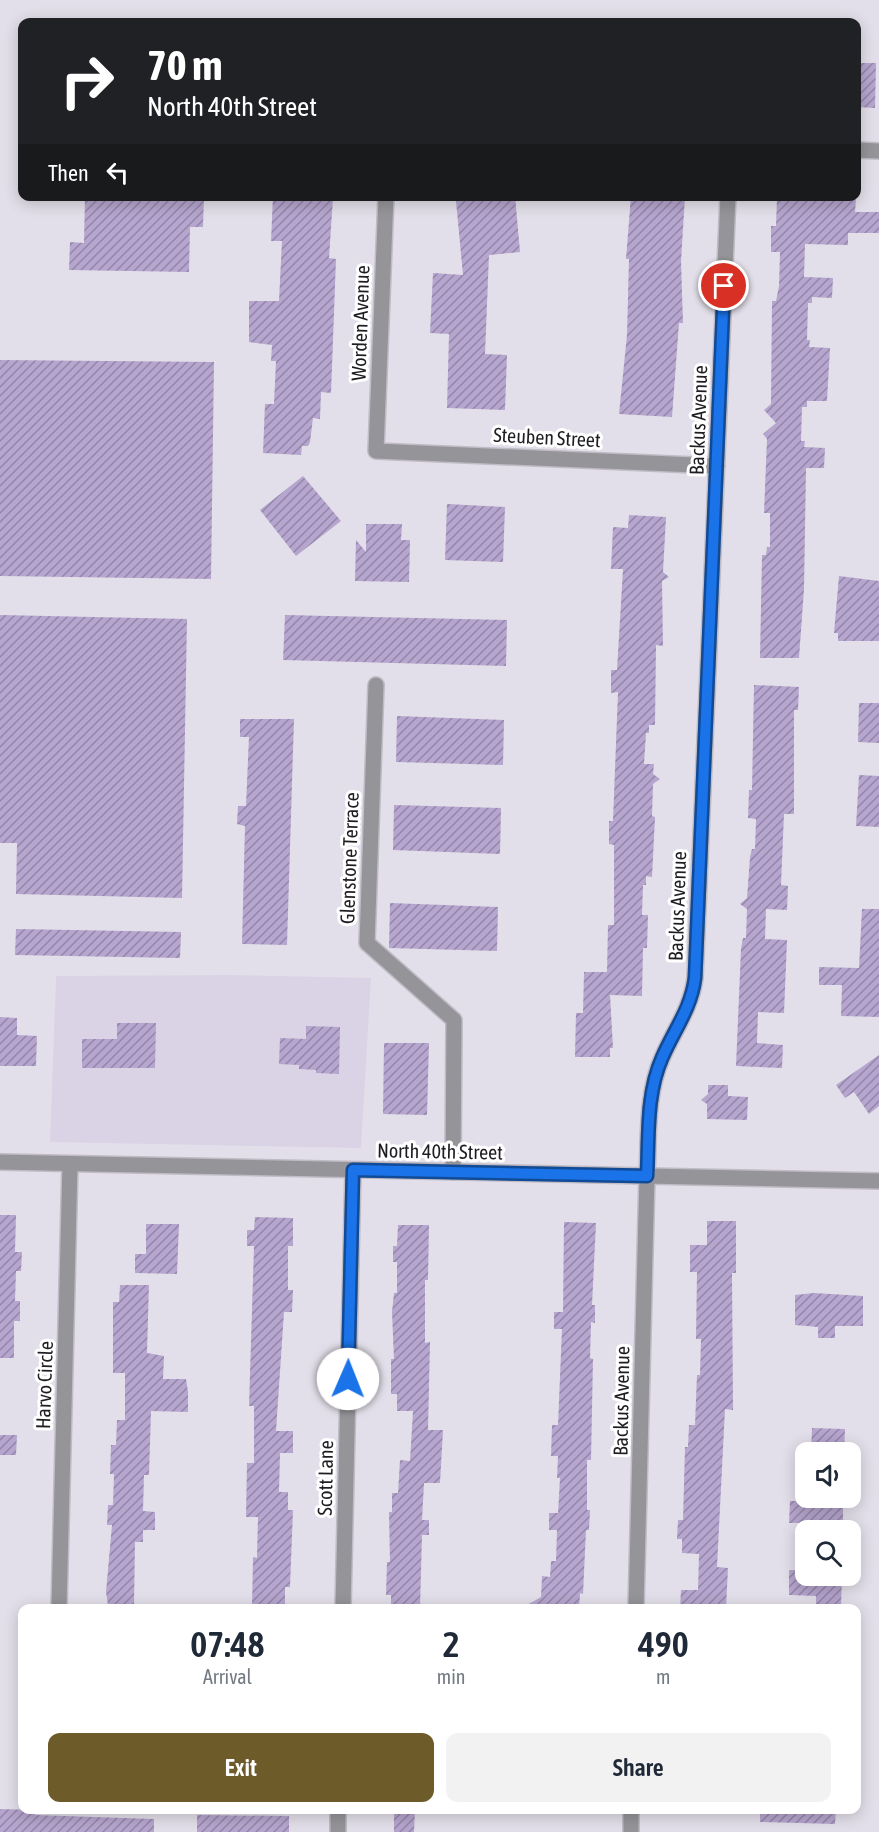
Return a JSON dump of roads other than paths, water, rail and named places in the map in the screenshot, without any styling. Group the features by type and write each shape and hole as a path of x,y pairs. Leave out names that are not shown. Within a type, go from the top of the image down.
{"street":[{"path":"861,150 879,151"},
{"name":"Worden Avenue","path":"376,451 386,201"},
{"name":"Backus Avenue","path":"636,1604 647,1176 653,1085 662,1058 692,999 695,978 728,201"},
{"name":"Steuben Street","path":"376,451 717,466"},
{"name":"Glenstone Terrace","path":"376,685 367,943 454,1020 453,1172"},
{"name":"North 40th Street","path":"0,1162 879,1181"},
{"name":"Harvo Circle","path":"59,1604 70,1164"},
{"name":"Scott Lane","path":"343,1604 353,1170"},
{"path":"338,1814 338,1832"},
{"path":"631,1814 631,1832"}]}
